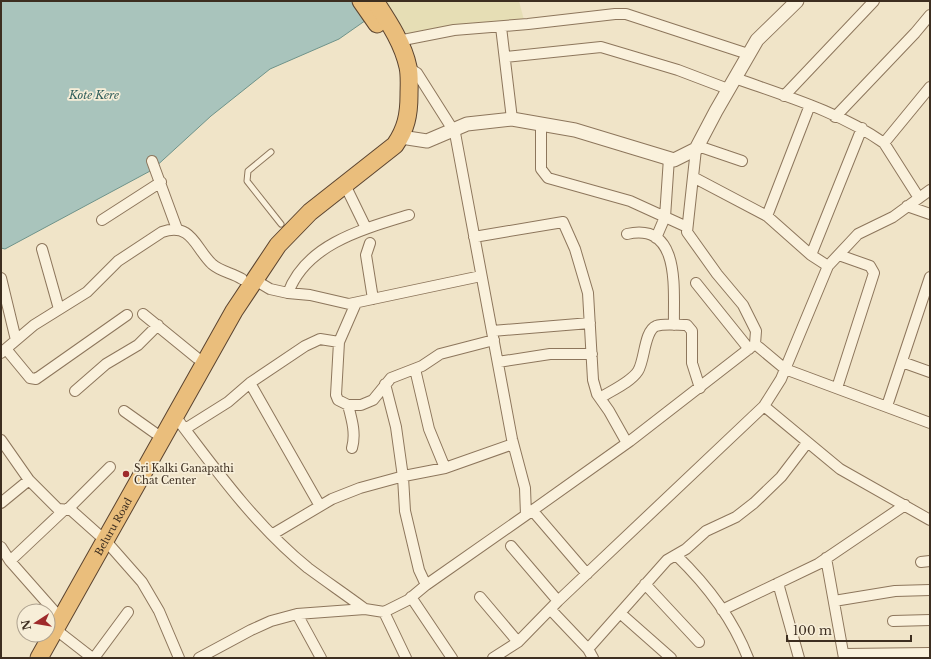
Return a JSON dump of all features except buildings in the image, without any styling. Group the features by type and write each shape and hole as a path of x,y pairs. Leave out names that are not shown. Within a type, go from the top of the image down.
{"highway":[{"path":"56,615 102,537 196,358 248,280 281,224 383,141 390,133 398,116 401,81 397,60 391,44 361,1"},
{"path":"248,280 289,232 310,212 395,145 401,136 406,125 409,109 408,68 398,41 375,1"},
{"name":"Beluru Road","path":"102,537 180,422 248,280"},
{"path":"29,658 39,643"},
{"path":"39,658 44,643"}],"street":[{"path":"199,658 271,621 296,614 365,609 384,612 411,597 627,443 700,388 752,346 756,331 743,305 716,274 690,237 687,227 693,177 697,147 756,40 797,1"},
{"path":"784,96 874,1"},
{"path":"398,41 454,30 502,27 626,14 748,54"},
{"path":"835,117 915,33 930,15"},
{"path":"502,27 512,119"},
{"path":"506,57 601,47 678,70 784,96 810,105 862,128 884,143 919,198"},
{"path":"408,68 417,72 455,133 513,444 525,488 529,513 587,574"},
{"path":"884,143 930,87"},
{"path":"767,216 810,105"},
{"path":"401,136 418,141 427,141 453,129 489,120 512,119 541,122 575,130 669,158 679,159 697,147"},
{"path":"541,122 541,170 548,178 630,201 687,227"},
{"path":"811,255 862,128"},
{"path":"697,147 742,161"},
{"path":"656,238 665,217 669,158"},
{"path":"152,161 161,182 177,229 194,239 203,253 216,266 270,289 288,293 310,295 349,304 481,276"},
{"path":"693,177 767,216 811,255 828,266"},
{"path":"102,220 161,182"},
{"path":"345,185 366,228"},
{"path":"493,658 518,642 558,601 764,406 785,369 828,266 862,232 893,216 930,190"},
{"path":"907,206 930,214"},
{"path":"288,293 298,272 325,248 366,228 409,215"},
{"path":"474,237 563,222 575,249 588,293 593,380 600,398 627,443"},
{"path":"127,315 36,379 30,378 3,351 34,325 87,292 124,257 162,232 177,229"},
{"path":"627,234 636,232 652,235 667,250 672,260 674,326"},
{"path":"370,243 366,255 373,299"},
{"path":"42,249 59,309"},
{"path":"837,388 874,273 870,266 839,255"},
{"path":"887,406 930,277"},
{"path":"1,278 16,340"},
{"path":"696,283 752,346 785,369 930,423"},
{"path":"356,303 339,342 336,395 338,400 348,405 361,405 373,400 391,378 415,369 440,354 493,335 590,323"},
{"path":"143,314 196,358"},
{"path":"600,398 630,380 637,373 641,366 649,332 652,328 657,326 687,325 692,330 692,363 700,388"},
{"path":"75,391 106,364 138,345 158,326"},
{"path":"339,342 320,339 305,346 250,383 228,402 180,422 213,466 273,534 308,568 365,609"},
{"path":"498,362 550,354 592,354"},
{"path":"902,362 930,372"},
{"path":"415,369 429,429 445,468"},
{"path":"250,383 320,506"},
{"path":"385,384 396,427 403,477 405,511 420,570 426,585"},
{"path":"348,405 354,440 352,448"},
{"path":"764,406 840,469 930,520"},
{"path":"124,411 156,433"},
{"path":"1,440 29,480 58,509 71,510 102,537 142,582 160,611 179,658"},
{"path":"550,609 590,654 620,613 667,560 676,555 706,531 736,517 754,503 781,477 807,443"},
{"path":"273,534 320,506 360,488 445,468 513,444"},
{"path":"10,561 110,467"},
{"path":"1,502 29,480"},
{"path":"722,610 826,558 905,506"},
{"path":"511,546 558,601"},
{"path":"1,547 36,603"},
{"path":"676,555 697,575 722,610 748,658"},
{"path":"826,558 844,656 930,653"},
{"path":"778,583 799,658"},
{"path":"645,584 699,642"},
{"path":"834,601 895,591 930,590"},
{"path":"411,597 452,658"},
{"path":"480,597 518,642"},
{"path":"56,630 94,658 128,612"},
{"path":"384,612 406,658"},
{"path":"620,613 671,658"},
{"path":"296,614 321,658"},
{"path":"892,621 930,620"}],"lane":[{"path":"271,152 248,171 247,181 281,224"}],"shaded area":[{"path":"384,1 519,1 524,20 408,36"}],"water":[{"name":"Kote Kere","path":"1,1 355,1 369,18 339,39 270,69 211,116 152,170 5,249 1,248"}],"place":[{"name":"Sri Kalki Ganapathi Chat Center","path":"126,474"}]}
